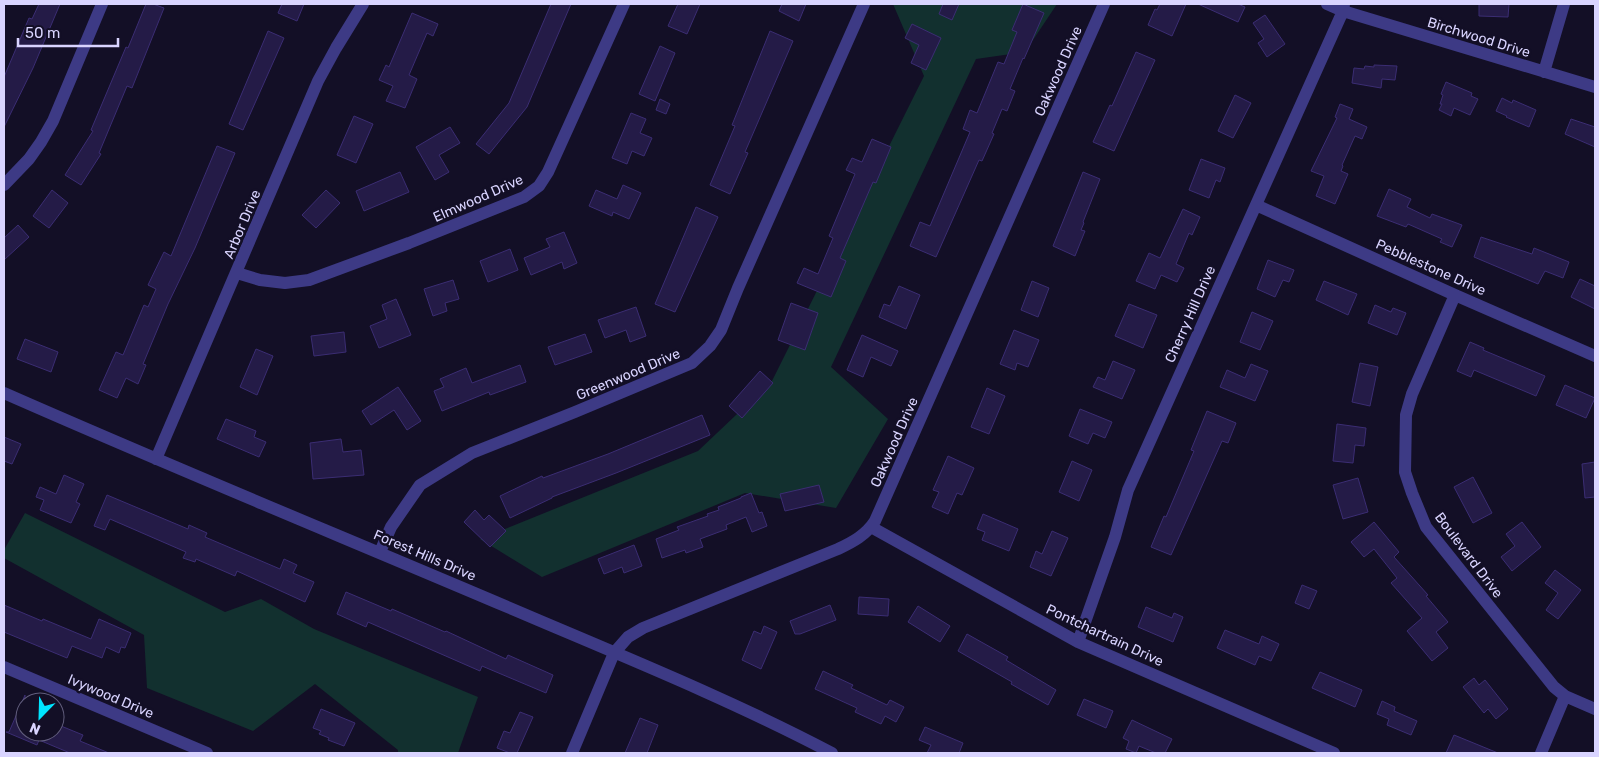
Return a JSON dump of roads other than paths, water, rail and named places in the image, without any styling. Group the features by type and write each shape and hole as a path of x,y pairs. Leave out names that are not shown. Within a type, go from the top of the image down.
{"street":[{"path":"4,185 29,159 45,135 102,4"},
{"name":"Arbor Drive","path":"156,460 318,81 363,4"},
{"name":"Elmwood Drive","path":"237,274 260,280 285,282 309,280 524,197 539,186 548,172 624,4"},
{"name":"Greenwood Drive","path":"380,552 391,527 420,485 472,453 692,363 710,346 720,330 864,4"},
{"name":"Oakwood Drive","path":"572,753 614,652 628,637 643,628 838,550 858,539 871,527 1104,4"},
{"name":"Birchwood Drive","path":"1327,4 1343,7 1595,87"},
{"path":"1544,72 1564,4"},
{"name":"Cherry Hill Drive","path":"1078,642 1115,537 1128,490 1343,7"},
{"name":"Pebblestone Drive","path":"1256,205 1454,295 1595,356"},
{"name":"Boulevard Drive","path":"1454,295 1412,394 1406,415 1405,472 1412,493 1426,526 1554,687 1565,696 1595,708"},
{"name":"Forest Hills Drive","path":"4,393 156,460 380,552 614,652 783,728 832,753"},
{"name":"Pontchartrain Drive","path":"871,527 1078,642 1334,753"},
{"name":"Ivywood Drive","path":"4,667 207,753"},
{"path":"1542,753 1565,696"}]}
